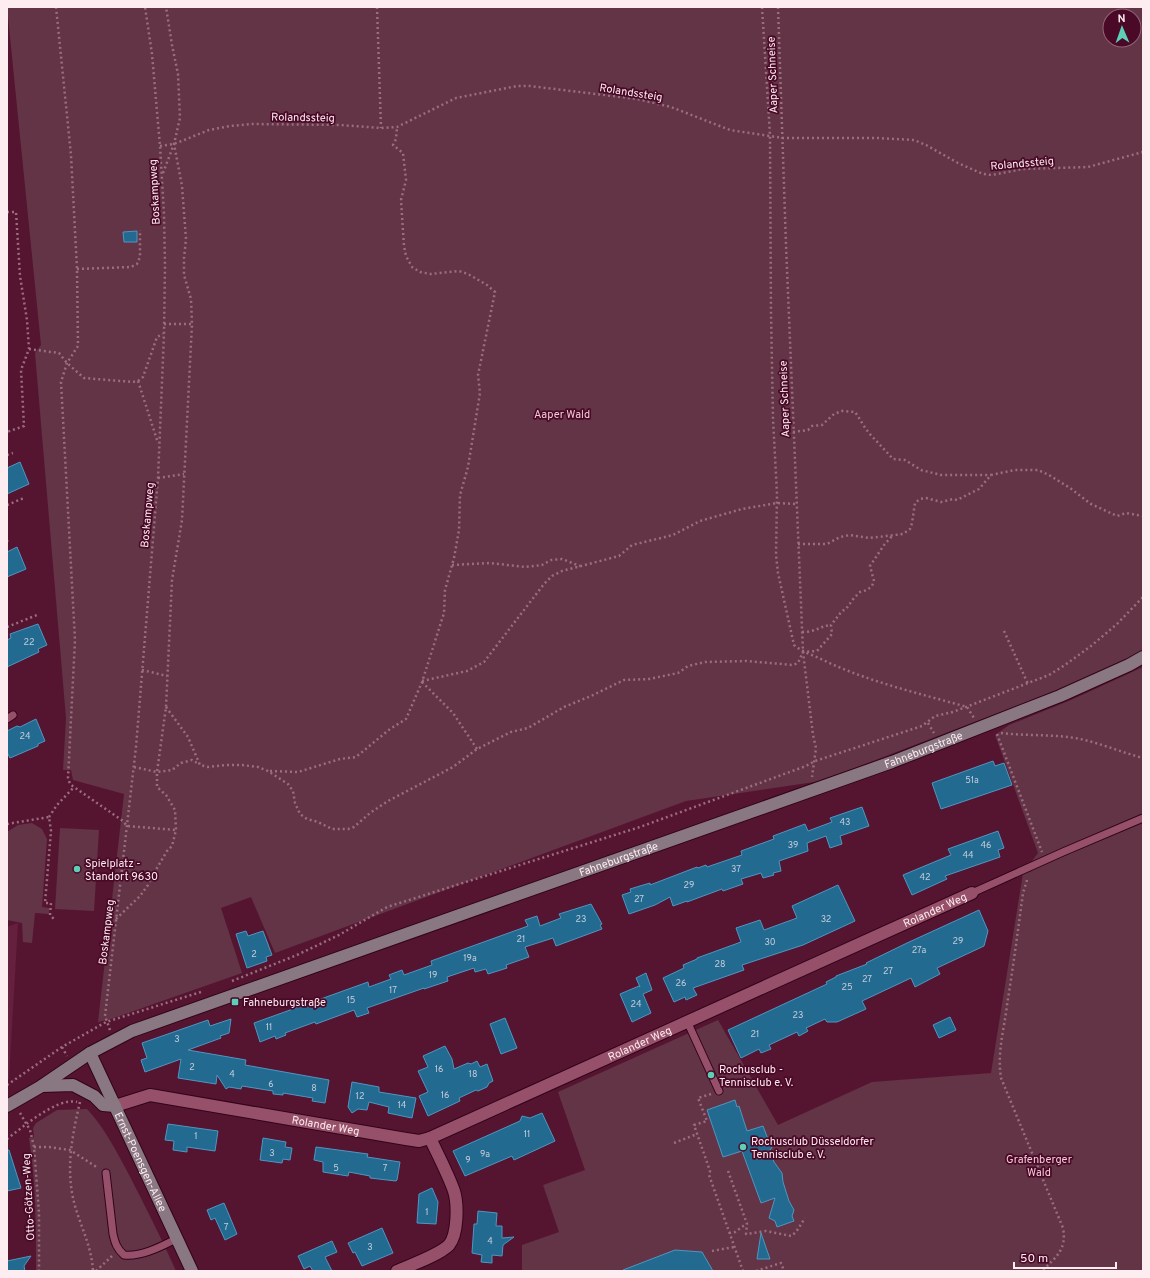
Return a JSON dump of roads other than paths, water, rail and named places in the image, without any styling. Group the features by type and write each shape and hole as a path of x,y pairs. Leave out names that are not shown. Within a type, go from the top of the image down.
{"street":[{"name":"Fahneburgstraße","path":"10,1104 40,1087 90,1053 148,1024 899,759 1089,684 1143,657"},
{"name":"Rolander Weg","path":"115,1106 150,1095 418,1141 430,1138 972,893"},
{"name":"Ernst-Poensgen-Allee","path":"90,1053 178,1238 192,1271"},
{"path":"40,1087 73,1085 94,1096 103,1104 115,1106"},
{"path":"397,1271 438,1252 448,1245 454,1237 456,1215 454,1192 430,1138"}],"lane":[{"name":"Rolander Weg","path":"972,893 1143,818"},
{"path":"687,1021 719,1091"},
{"path":"106,1173 113,1234 115,1243 124,1255 138,1254 157,1248 178,1238"}],"place":[{"name":"Spielplatz - Standort 9630","path":"77,869"},
{"name":"Fahneburgstraße","path":"235,1002"},
{"name":"Rochusclub - Tennisclub e. V.","path":"711,1075"},
{"name":"Rochusclub Düsseldorfer Tennisclub e. V.","path":"743,1147"}],"park label":[{"name":"Aaper Wald","path":"562,414"},
{"name":"Grafenberger Wald","path":"1039,1165"}]}
